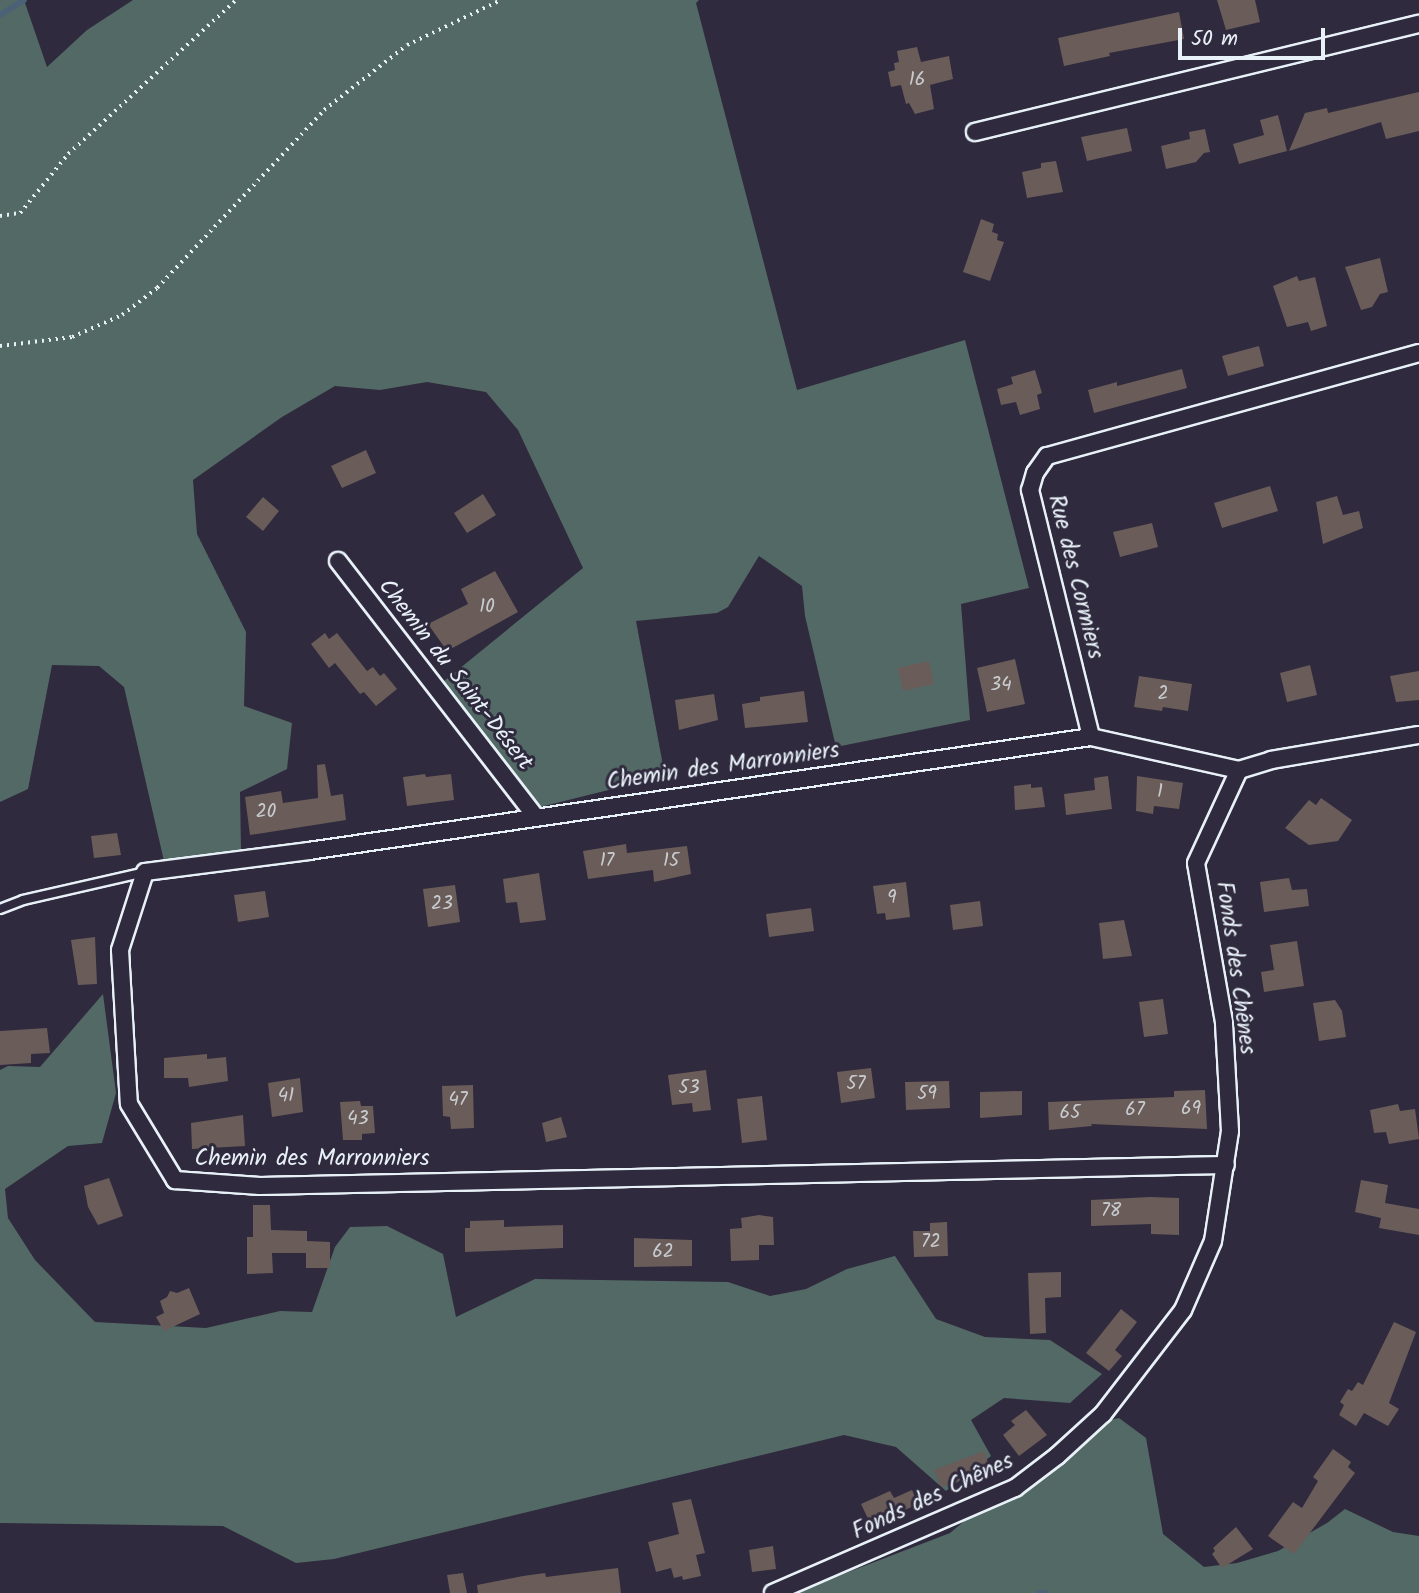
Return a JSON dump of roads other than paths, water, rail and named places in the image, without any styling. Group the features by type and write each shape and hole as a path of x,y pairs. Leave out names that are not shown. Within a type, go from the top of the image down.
{"street":[{"path":"975,132 1419,23"},
{"name":"Rue des Cormiers","path":"1091,737 1030,491 1035,473 1047,456 1419,353"},
{"name":"Chemin du Saint-Désert","path":"338,561 536,817"},
{"path":"1091,737 1239,770 1271,760 1419,735"},
{"name":"Chemin des Marronniers","path":"1091,737 145,872 120,950 129,1104 175,1180 260,1186 1226,1165"},
{"name":"Fonds des Chênes","path":"773,1593 1015,1488 1057,1456 1103,1414 1183,1310 1213,1241 1230,1131 1224,1022 1196,863 1239,770"}],"lane":[{"path":"0,909 23,900 145,872"}],"waterway":[{"path":"0,15 24,0"},
{"path":"1039,1593 1045,1593"}]}
